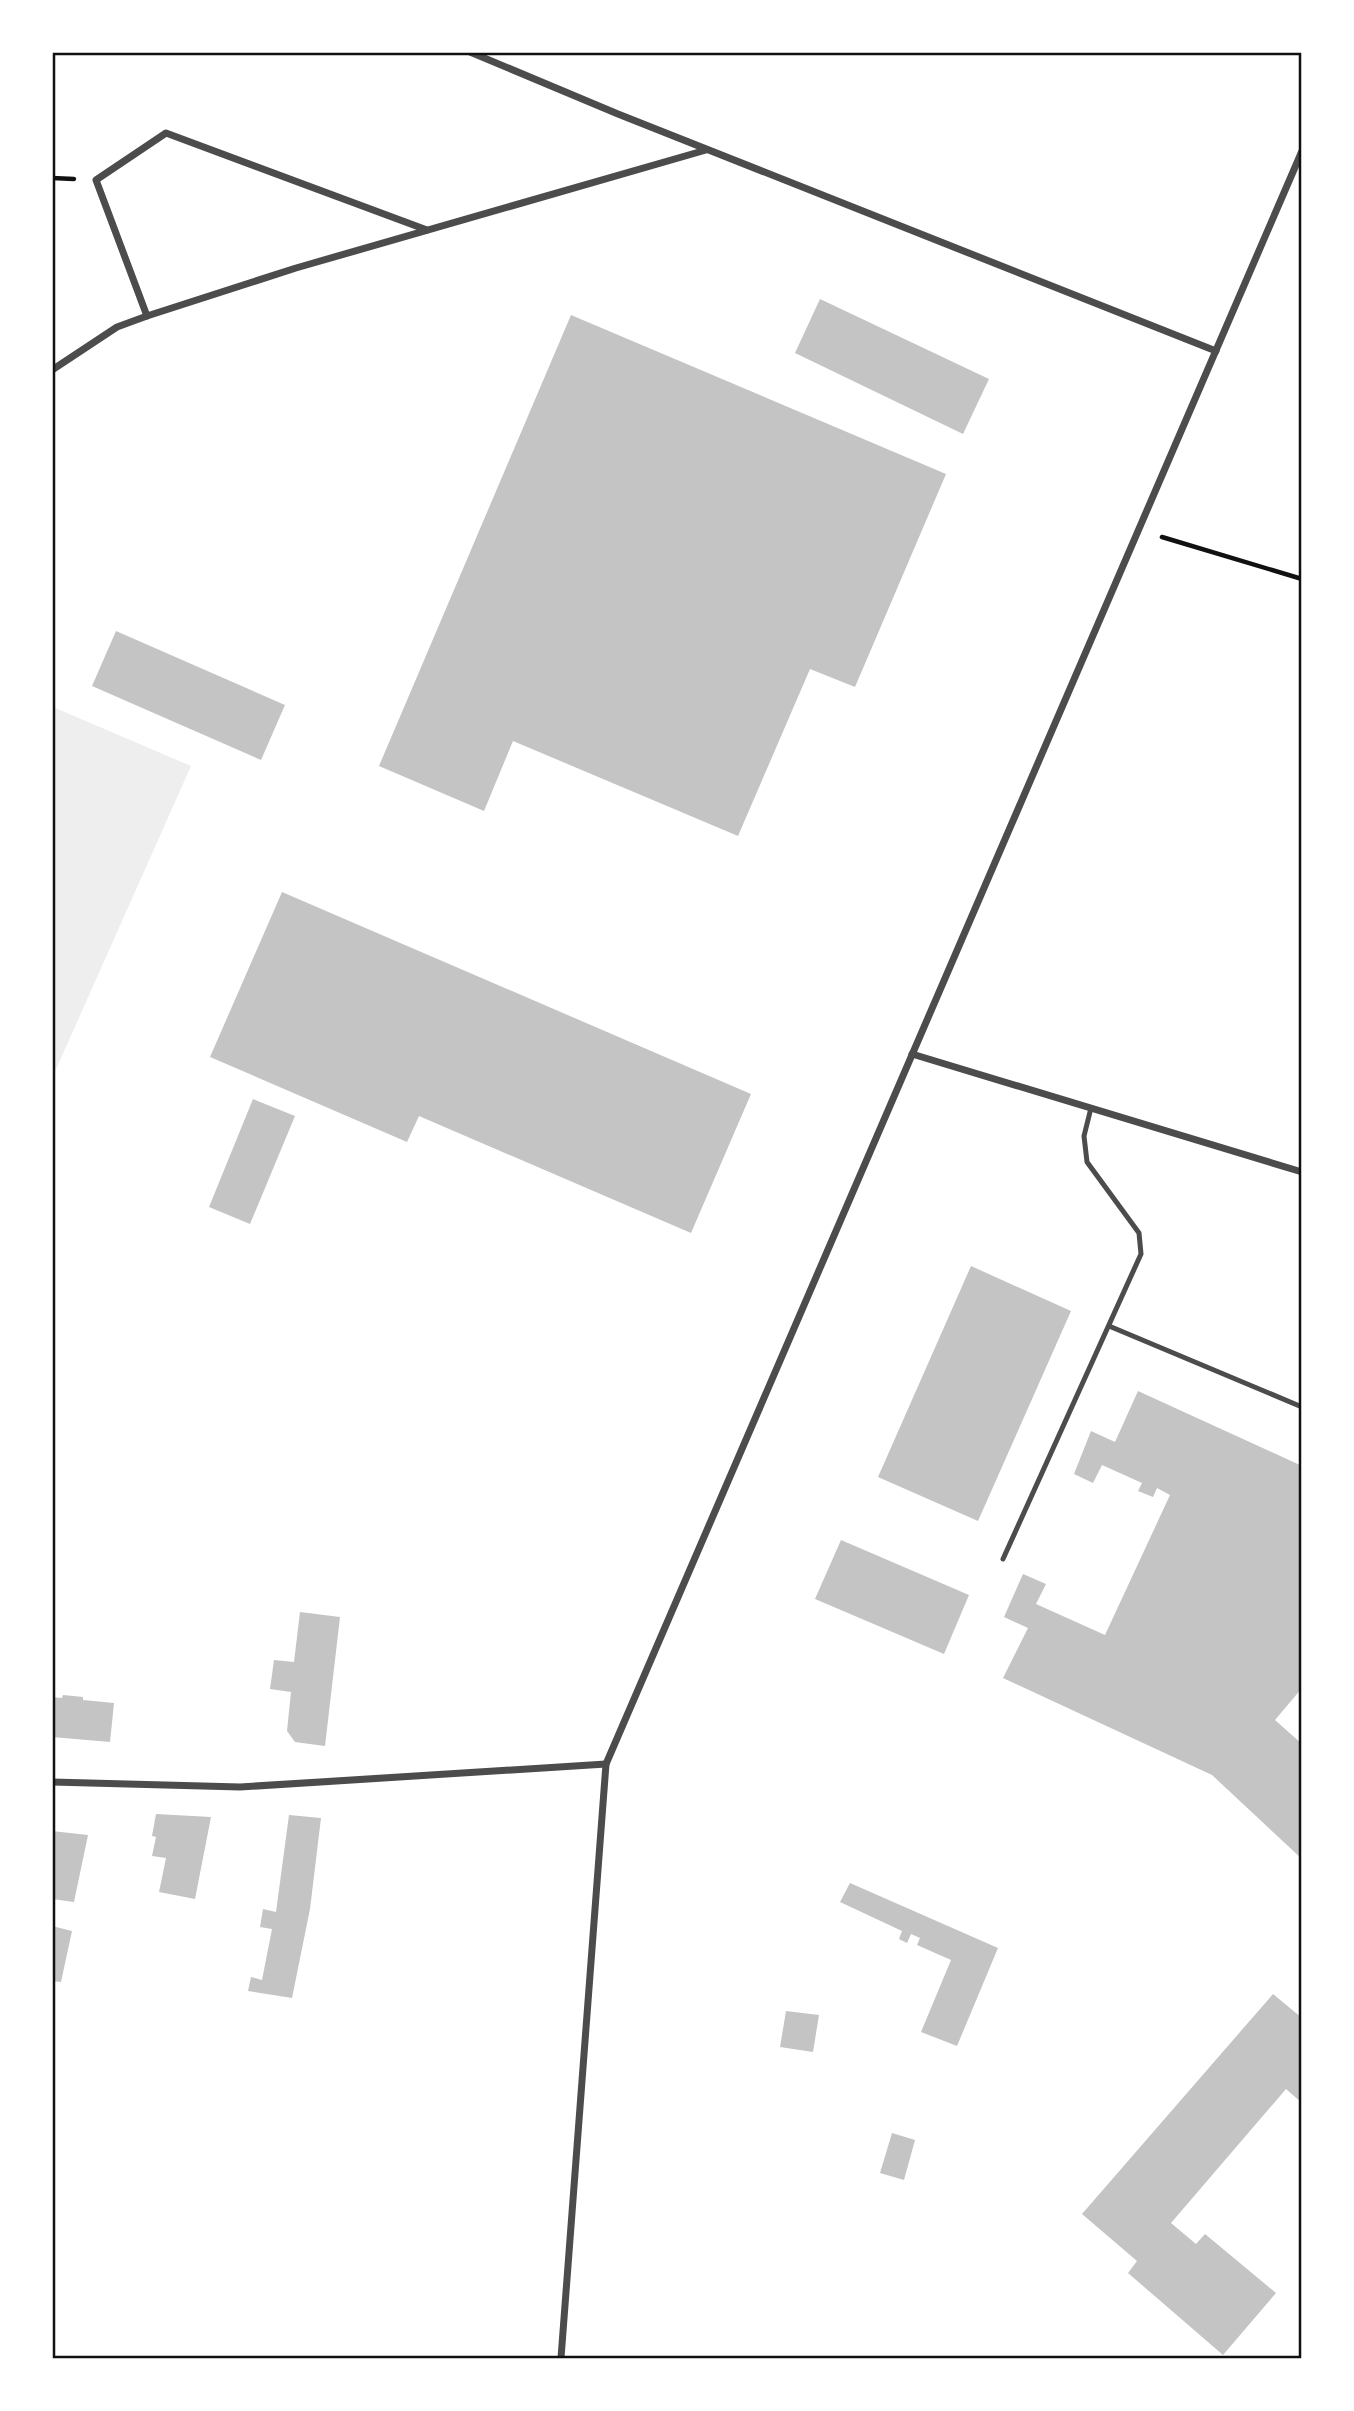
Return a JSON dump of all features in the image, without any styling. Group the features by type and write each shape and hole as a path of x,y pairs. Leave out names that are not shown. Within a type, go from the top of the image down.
{"street":[{"path":"470,52 707,150 1216,351"},
{"path":"147,317 96,180 166,133 428,230"},
{"path":"52,370 117,327 296,268 707,150"},
{"path":"561,2358 606,1765 1301,151"},
{"path":"912,1054 1301,1172"},
{"path":"52,1782 240,1787 606,1765"}],"lane":[{"path":"1003,1559 1141,1254 1139,1233 1087,1162 1084,1136 1091,1108"},
{"path":"1109,1326 1301,1407"}],"path":[{"path":"1138,530 1301,579"}],"shaded area":[{"path":"53,707 191,766 53,1076"}],"building":[{"path":"820,299 989,379 963,434 795,353"},
{"path":"571,315 946,474 855,687 810,669 738,836 513,741 484,811 379,766"},
{"path":"116,631 285,705 261,760 92,686"},
{"path":"282,892 751,1094 691,1233 419,1116 407,1142 210,1057"},
{"path":"253,1099 295,1116 250,1224 209,1207"},
{"path":"971,1266 1071,1311 978,1521 878,1477"},
{"path":"1138,1391 1302,1466 1302,1688 1275,1720 1302,1744 1302,1859 1212,1775 1003,1678 1028,1628 1004,1617 1023,1574 1046,1584 1036,1604 1105,1635 1170,1495 1157,1488 1153,1497 1138,1491 1142,1483 1102,1465 1093,1483 1074,1474 1091,1431 1115,1442"},
{"path":"841,1540 969,1595 944,1654 815,1599"},
{"path":"300,1612 340,1617 325,1746 295,1742 287,1731 291,1692 270,1689 274,1660 294,1662"},
{"path":"63,1695 114,1703 110,1742 52,1737 52,1697 62,1698"},
{"path":"156,1814 211,1817 195,1899 159,1892 166,1858 152,1856 156,1837 152,1836"},
{"path":"289,1815 321,1818 310,1909 292,1998 248,1991 251,1977 262,1980 272,1929 260,1927 263,1909 276,1912"},
{"path":"52,1831 88,1835 74,1902 52,1899"},
{"path":"850,1883 998,1948 957,2046 921,2032 951,1960 917,1945 920,1938 911,1934 907,1943 899,1939 902,1931 840,1902"},
{"path":"52,1926 72,1931 61,1982 52,1981"},
{"path":"1273,1994 1302,2018 1302,2103 1286,2089 1171,2223 1196,2244 1205,2234 1276,2293 1223,2355 1128,2273 1137,2261 1082,2214"},
{"path":"786,2011 819,2015 813,2052 780,2047"},
{"path":"892,2133 915,2140 904,2180 880,2173"}]}
